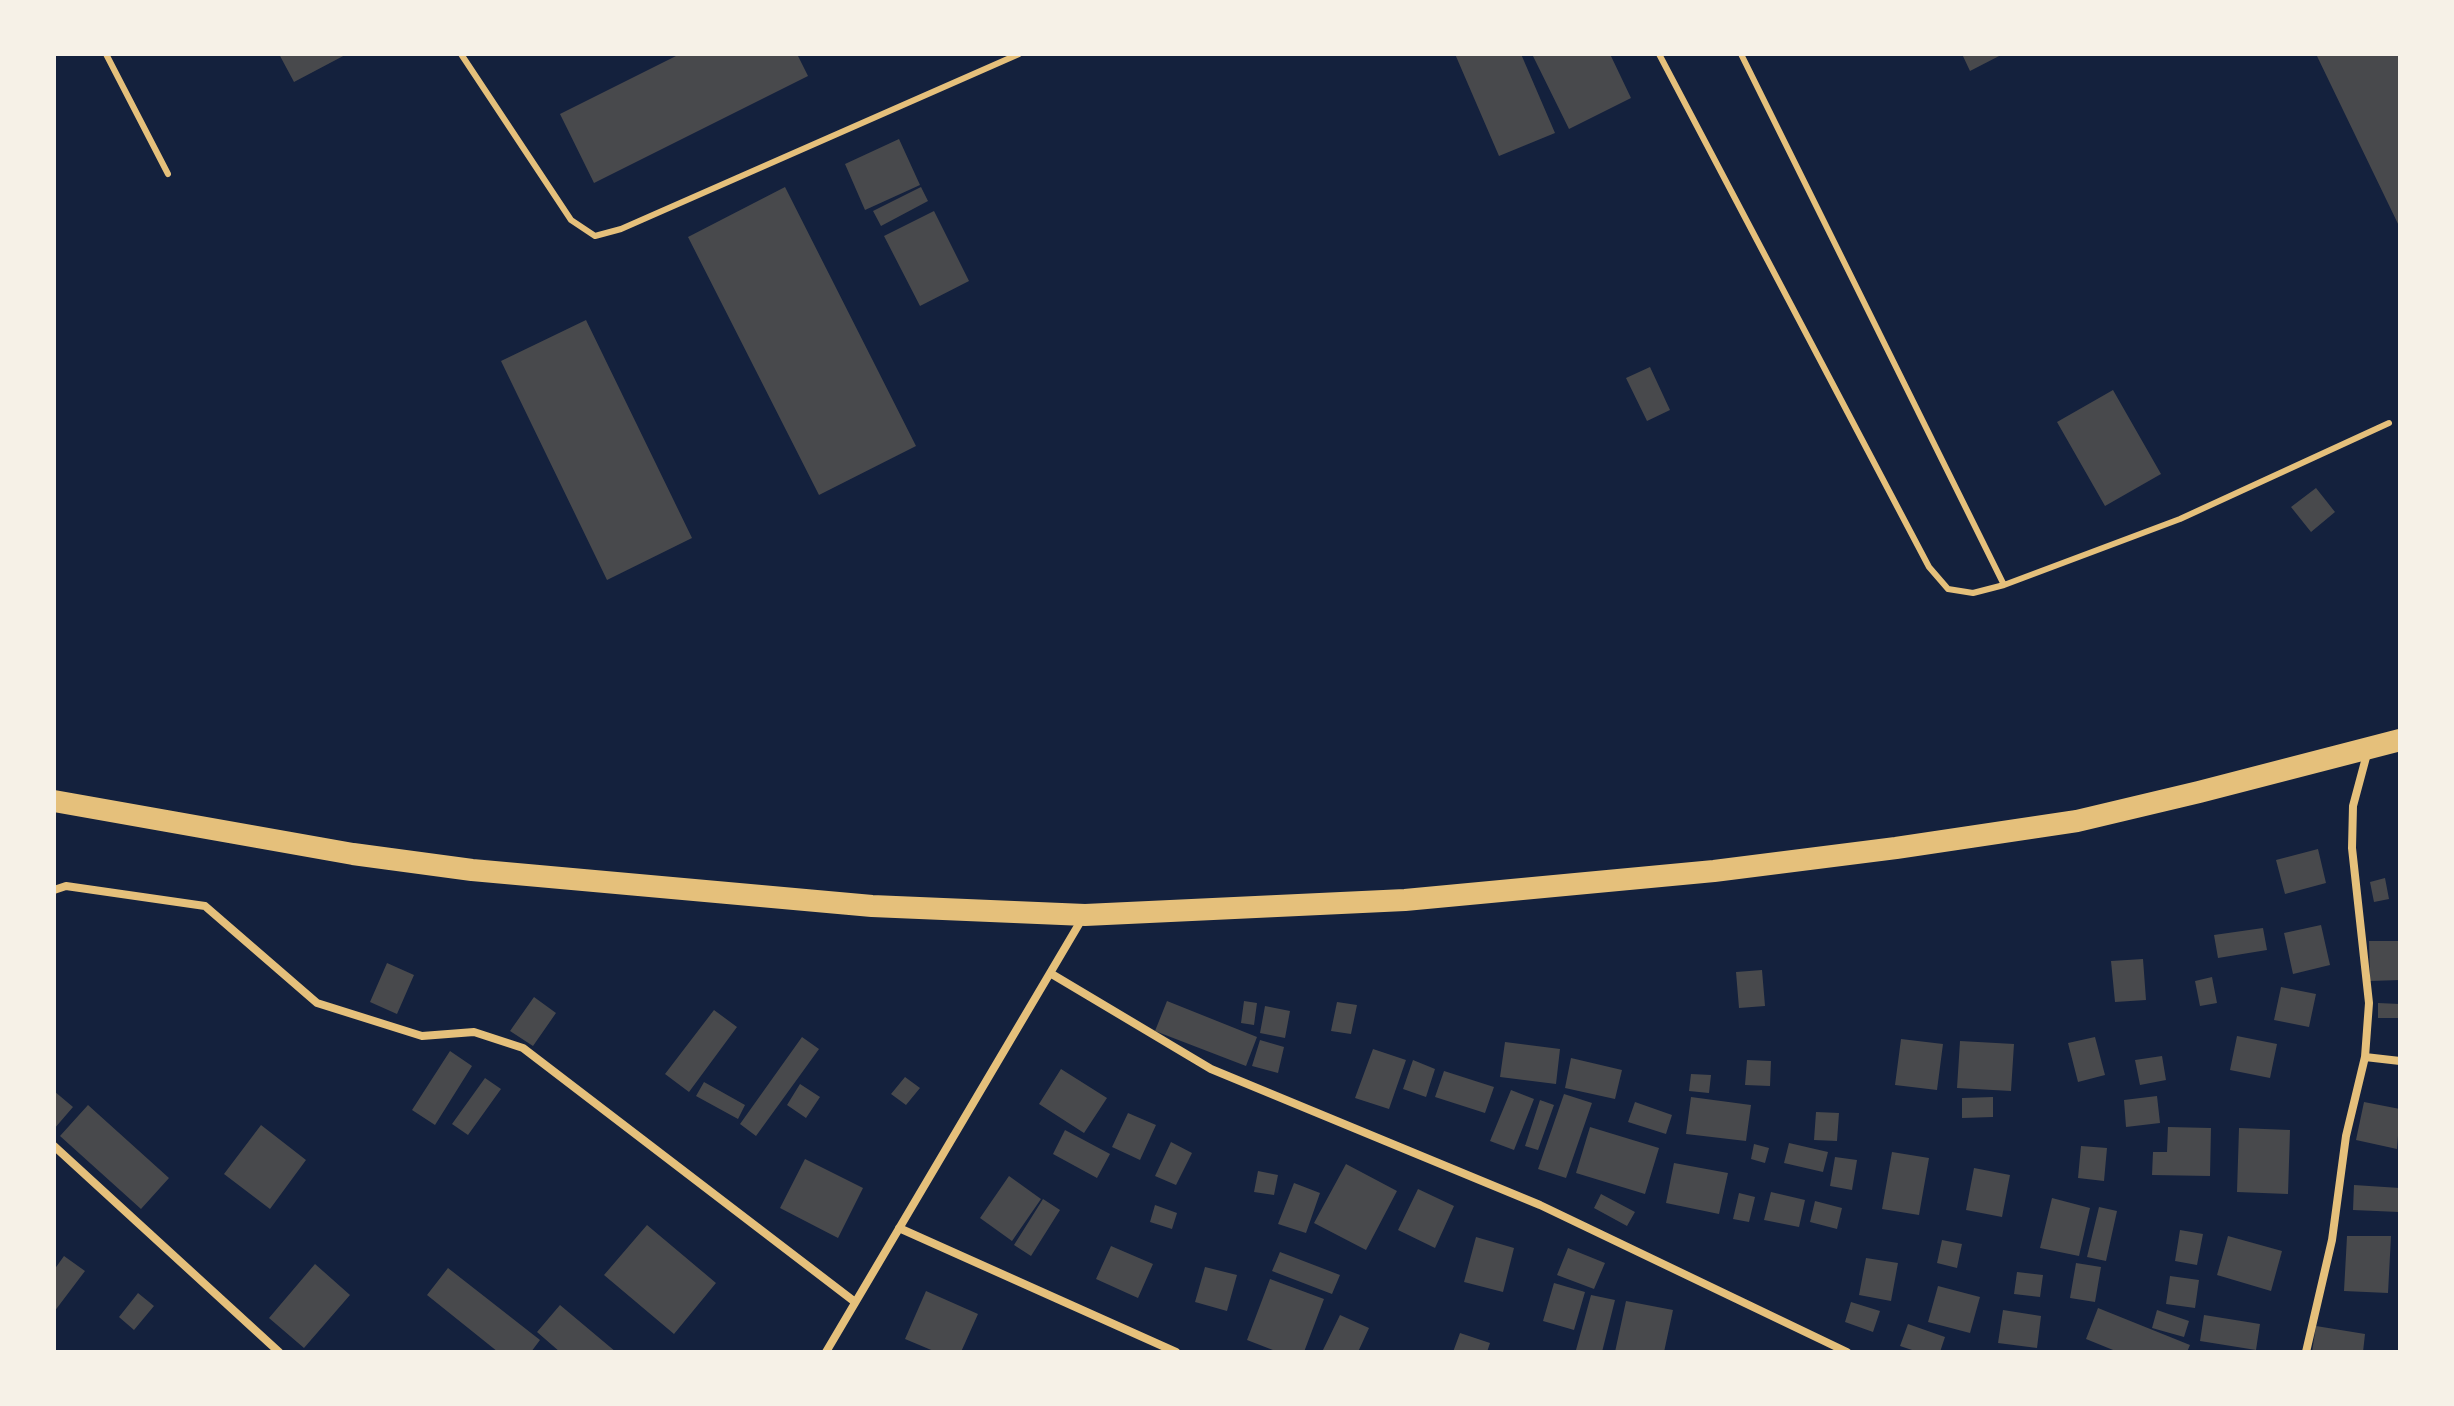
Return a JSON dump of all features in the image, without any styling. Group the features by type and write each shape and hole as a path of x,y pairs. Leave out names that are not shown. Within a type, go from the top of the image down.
{"highway":[{"path":"54,801 353,854 472,870 872,906 1085,915 1405,900 1714,871 1881,850 2077,821 2400,740"}],"street":[{"path":"2306,1352 2332,1240 2346,1136 2365,1057 2369,1003 2352,848 2353,806 2368,749"},
{"path":"54,890 66,886 205,906 317,1003 422,1036 474,1032 523,1048 855,1302"},
{"path":"826,1352 1085,915"},
{"path":"1050,973 1211,1069 1540,1205 1847,1352"},
{"path":"2365,1057 2400,1061"},
{"path":"54,1146 279,1352"},
{"path":"899,1228 1176,1352"}],"lane":[{"path":"106,54 168,174"},
{"path":"461,54 571,220 595,236 621,229 1019,54"},
{"path":"1659,54 1929,567 1948,589 1973,593 2004,585 2180,519 2389,423"},
{"path":"1741,54 2004,585"}],"building":[{"path":"279,54 347,54 294,82"},
{"path":"680,54 797,54 808,76 594,183 560,114"},
{"path":"1455,54 1521,54 1555,133 1499,156"},
{"path":"1532,54 1610,54 1631,98 1569,129"},
{"path":"1962,54 2003,54 1970,71"},
{"path":"2316,54 2400,54 2400,228"},
{"path":"899,139 920,185 865,210 845,164"},
{"path":"785,187 916,446 819,495 688,237"},
{"path":"921,187 928,201 881,226 873,211"},
{"path":"934,211 969,281 920,306 884,236"},
{"path":"586,320 692,538 607,580 501,361"},
{"path":"1650,367 1670,410 1647,421 1626,378"},
{"path":"2113,390 2161,474 2105,506 2057,422"},
{"path":"2316,488 2335,512 2311,532 2291,507"},
{"path":"2318,849 2326,883 2285,894 2276,860"},
{"path":"2385,878 2389,899 2374,902 2370,882"},
{"path":"2321,925 2330,965 2293,974 2284,933"},
{"path":"2263,928 2267,950 2218,958 2214,935"},
{"path":"2369,941 2400,941 2400,980 2370,981"},
{"path":"2143,959 2146,1000 2115,1002 2111,961"},
{"path":"387,963 414,975 397,1014 370,1002"},
{"path":"1762,970 1765,1006 1739,1008 1736,972"},
{"path":"2212,977 2217,1003 2200,1006 2195,981"},
{"path":"2281,987 2316,994 2309,1027 2274,1020"},
{"path":"534,997 556,1013 533,1046 510,1031"},
{"path":"1167,1001 1257,1037 1246,1066 1155,1031"},
{"path":"1244,1001 1257,1003 1254,1025 1241,1023"},
{"path":"1337,1002 1357,1005 1351,1034 1331,1031"},
{"path":"2378,1003 2400,1004 2400,1018 2378,1018"},
{"path":"1265,1006 1290,1011 1285,1038 1260,1033"},
{"path":"714,1010 737,1027 689,1092 665,1074"},
{"path":"2237,1036 2277,1044 2270,1078 2230,1070"},
{"path":"802,1037 819,1049 756,1136 740,1124"},
{"path":"2095,1037 2105,1075 2078,1082 2068,1043"},
{"path":"1901,1039 1943,1044 1937,1090 1895,1085"},
{"path":"1260,1040 1284,1047 1278,1073 1252,1066"},
{"path":"1960,1041 2014,1044 2011,1091 1957,1088"},
{"path":"1505,1042 1560,1049 1556,1084 1500,1077"},
{"path":"1373,1049 1406,1060 1389,1109 1355,1098"},
{"path":"450,1051 472,1066 435,1125 412,1110"},
{"path":"2162,1056 2166,1080 2140,1085 2135,1060"},
{"path":"1571,1058 1622,1070 1615,1099 1565,1088"},
{"path":"1413,1060 1435,1069 1426,1097 1403,1089"},
{"path":"1747,1060 1771,1061 1770,1086 1745,1085"},
{"path":"1061,1069 1107,1098 1084,1133 1039,1104"},
{"path":"1444,1071 1494,1087 1485,1113 1435,1097"},
{"path":"1691,1074 1711,1075 1709,1093 1689,1091"},
{"path":"905,1077 920,1088 906,1105 891,1094"},
{"path":"485,1078 501,1089 468,1135 452,1124"},
{"path":"704,1082 745,1105 738,1119 696,1096"},
{"path":"800,1084 820,1097 806,1118 787,1105"},
{"path":"1511,1090 1534,1099 1514,1150 1490,1141"},
{"path":"54,1091 73,1107 54,1129"},
{"path":"1564,1094 1592,1103 1566,1178 1538,1169"},
{"path":"2157,1096 2160,1123 2126,1127 2124,1100"},
{"path":"1691,1097 1751,1105 1746,1141 1686,1134"},
{"path":"1993,1097 1993,1117 1962,1118 1962,1098"},
{"path":"1540,1100 1554,1105 1538,1150 1525,1146"},
{"path":"1635,1102 1672,1115 1666,1134 1628,1122"},
{"path":"2364,1102 2400,1109 2397,1149 2356,1140"},
{"path":"88,1105 169,1178 141,1209 60,1136"},
{"path":"1816,1112 1839,1113 1837,1141 1814,1140"},
{"path":"1128,1113 1156,1125 1140,1160 1112,1147"},
{"path":"261,1125 306,1160 270,1209 224,1174"},
{"path":"1590,1127 1659,1148 1645,1194 1576,1173"},
{"path":"2168,1127 2211,1128 2210,1176 2152,1175 2153,1152 2167,1152"},
{"path":"2239,1128 2290,1130 2288,1194 2237,1192"},
{"path":"1065,1130 1110,1154 1097,1178 1053,1154"},
{"path":"1171,1142 1192,1153 1176,1185 1155,1176"},
{"path":"1789,1143 1828,1152 1823,1172 1784,1163"},
{"path":"1754,1144 1769,1148 1765,1163 1751,1159"},
{"path":"2081,1146 2107,1148 2104,1181 2078,1178"},
{"path":"1892,1152 1929,1158 1919,1215 1882,1209"},
{"path":"1835,1157 1857,1160 1852,1190 1830,1186"},
{"path":"805,1159 863,1188 838,1238 780,1208"},
{"path":"1674,1163 1728,1173 1719,1214 1666,1203"},
{"path":"1346,1164 1397,1191 1366,1250 1314,1223"},
{"path":"1974,1168 2010,1175 2002,1217 1966,1210"},
{"path":"1258,1171 1278,1175 1274,1195 1254,1192"},
{"path":"1009,1176 1041,1199 1012,1241 980,1218"},
{"path":"1294,1183 1320,1193 1306,1233 1278,1224"},
{"path":"2354,1185 2400,1188 2399,1212 2353,1210"},
{"path":"1418,1189 1454,1206 1435,1248 1398,1230"},
{"path":"1771,1192 1805,1200 1799,1227 1764,1220"},
{"path":"1739,1193 1755,1197 1749,1222 1733,1219"},
{"path":"1601,1194 1635,1212 1627,1226 1594,1208"},
{"path":"2052,1198 2090,1208 2079,1256 2040,1248"},
{"path":"1043,1199 1060,1210 1031,1256 1014,1245"},
{"path":"1815,1201 1842,1208 1837,1229 1810,1222"},
{"path":"1155,1205 1177,1213 1172,1229 1150,1222"},
{"path":"2099,1207 2117,1211 2106,1261 2087,1257"},
{"path":"647,1225 716,1283 674,1334 604,1275"},
{"path":"2180,1230 2203,1234 2197,1265 2175,1261"},
{"path":"2228,1236 2282,1251 2271,1291 2217,1275"},
{"path":"2347,1236 2391,1236 2388,1293 2344,1291"},
{"path":"1476,1237 1514,1248 1503,1292 1464,1282"},
{"path":"1942,1240 1962,1244 1957,1268 1937,1263"},
{"path":"1111,1246 1153,1264 1138,1298 1096,1279"},
{"path":"1568,1248 1605,1263 1594,1289 1557,1275"},
{"path":"1280,1252 1340,1275 1332,1294 1272,1271"},
{"path":"64,1256 85,1271 54,1312 54,1270"},
{"path":"1866,1258 1898,1263 1891,1301 1859,1295"},
{"path":"2076,1263 2101,1267 2095,1302 2070,1298"},
{"path":"315,1264 350,1295 304,1348 269,1318"},
{"path":"1205,1267 1237,1275 1227,1311 1195,1302"},
{"path":"448,1268 540,1340 531,1352 498,1352 427,1295"},
{"path":"2017,1272 2043,1275 2040,1297 2014,1294"},
{"path":"2170,1276 2199,1280 2195,1308 2166,1304"},
{"path":"1270,1279 1324,1299 1304,1352 1278,1352 1247,1340"},
{"path":"1554,1283 1585,1292 1574,1330 1543,1321"},
{"path":"1938,1286 1980,1297 1970,1333 1928,1322"},
{"path":"926,1291 978,1314 961,1352 936,1352 905,1339"},
{"path":"138,1293 154,1306 134,1330 119,1317"},
{"path":"1591,1295 1615,1300 1602,1352 1576,1350"},
{"path":"1626,1301 1673,1310 1664,1352 1615,1352"},
{"path":"1851,1302 1880,1311 1873,1332 1845,1322"},
{"path":"560,1305 616,1352 560,1352 537,1332"},
{"path":"2098,1308 2190,1345 2187,1352 2118,1352 2086,1339"},
{"path":"2003,1310 2041,1316 2037,1348 1998,1343"},
{"path":"2157,1310 2189,1321 2184,1337 2152,1328"},
{"path":"1340,1315 1369,1328 1358,1352 1322,1352"},
{"path":"2204,1315 2260,1324 2256,1350 2200,1341"},
{"path":"1908,1324 1945,1337 1940,1352 1918,1352 1900,1346"},
{"path":"2316,1326 2365,1334 2363,1352 2312,1352"},
{"path":"1460,1333 1490,1343 1487,1352 1453,1352"}]}
